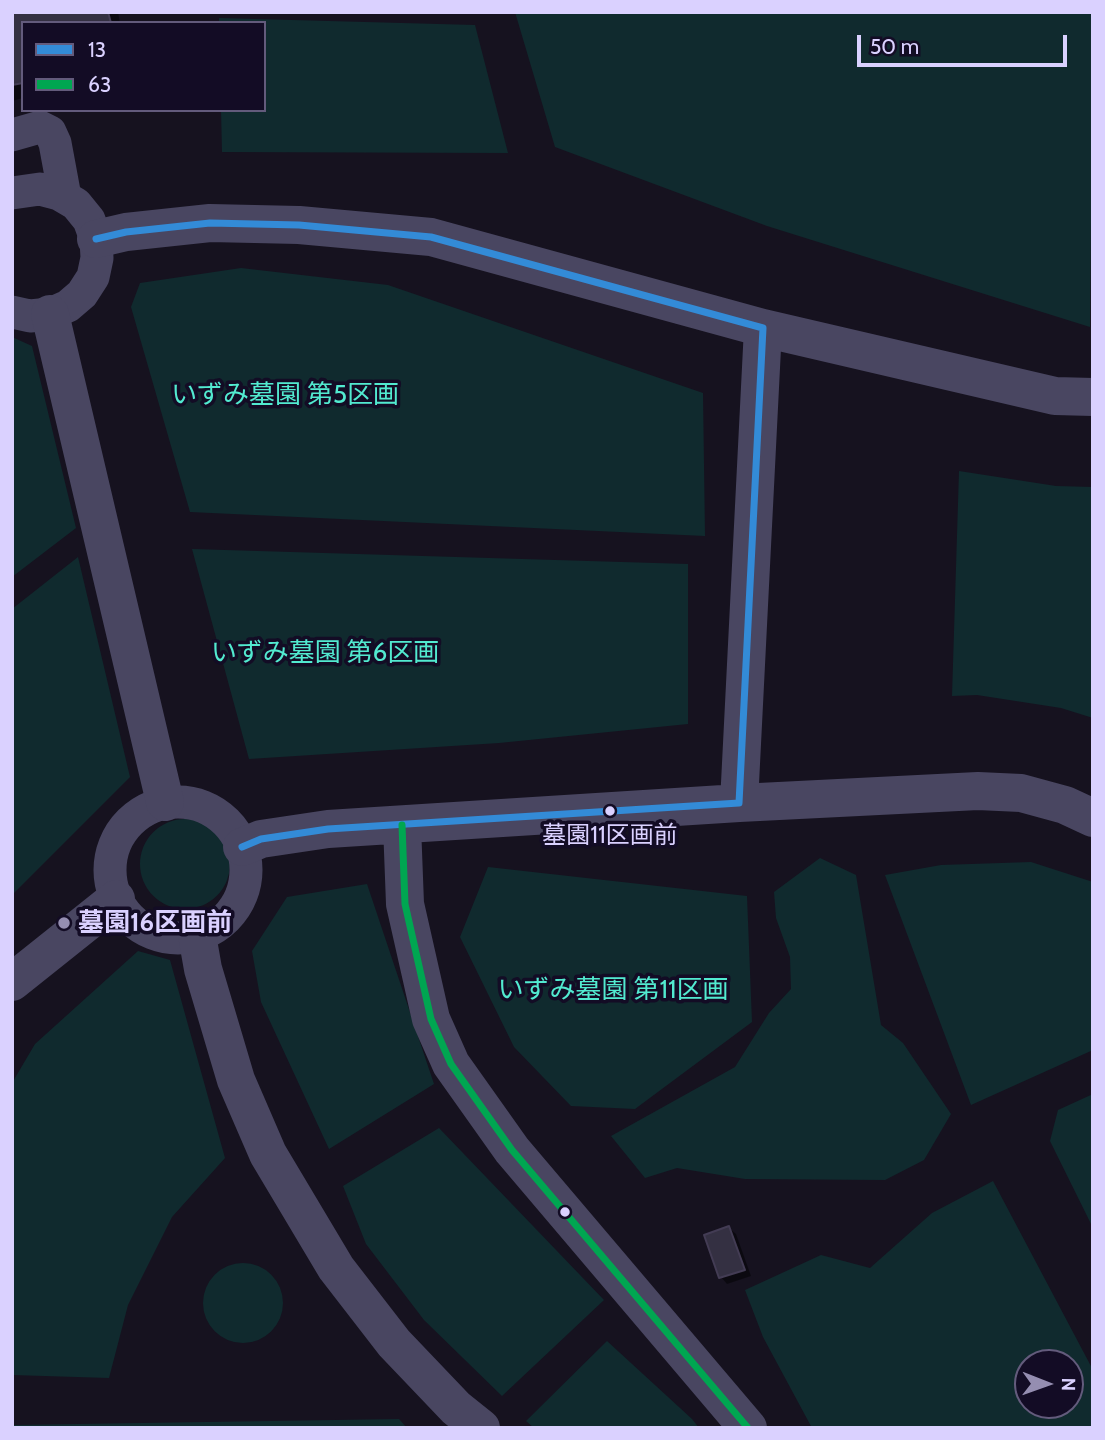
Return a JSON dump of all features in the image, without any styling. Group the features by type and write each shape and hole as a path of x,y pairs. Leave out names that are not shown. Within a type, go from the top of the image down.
{"street":[{"path":"12,135 40,128 50,132 55,143 65,197"},
{"path":"12,193 40,189 65,197 76,204 89,220 96,239 97,258 88,285 68,306 50,314 30,316 12,312"},
{"path":"96,239 126,232 209,223 299,225 431,237 763,328 1055,396 1093,397"},
{"path":"50,314 165,802"},
{"path":"739,803 763,328"},
{"path":"242,847 261,839 328,829 739,803 989,792 1021,793 1065,805 1093,818"},
{"path":"165,802 203,806 220,816 233,830 242,847 246,873 240,899 218,925 197,935 162,936 144,929 128,916 116,899 110,879 111,859 117,839 129,822 145,809 165,802"},
{"path":"402,825 405,904 431,1019 451,1064 512,1150 748,1428"},
{"path":"12,982 116,899"},
{"path":"197,935 203,970 236,1080 268,1154 336,1268 394,1343 456,1408 481,1428"}],"green space":[{"path":"515,12 1093,12 1090,327 767,226 555,147"},
{"path":"219,18 475,25 508,153 222,152 221,112 266,112 266,21 219,21"},
{"name":"いずみ墓園 第5区画","path":"241,268 388,285 703,393 705,536 190,512 131,307 140,283"},
{"path":"12,337 32,346 76,528 12,577"},
{"path":"959,471 1056,486 1093,487 1093,718 1061,708 977,695 952,696"},
{"name":"いずみ墓園 第6区画","path":"192,549 688,564 688,724 499,743 249,759"},
{"path":"78,557 130,777 12,895 12,609"},
{"path":"185,819 202,823 217,832 226,847 230,864 226,881 217,896 202,905 185,909 168,905 153,896 144,881 140,864 144,847 153,832 168,823"},
{"path":"820,858 856,875 881,1025 903,1043 951,1114 924,1160 885,1180 745,1179 677,1168 645,1178 611,1136 735,1067 769,1013 791,989 790,957 776,918 774,892"},
{"path":"1031,862 1093,882 1093,1050 971,1105 885,875 941,865"},
{"name":"いずみ墓園 第11区画","path":"488,867 747,896 752,1022 635,1109 571,1106 514,1047 460,937"},
{"path":"367,884 434,1084 329,1149 261,1002 252,951 287,897"},
{"path":"138,951 170,960 225,1158 172,1217 128,1305 109,1378 12,1375 12,1083 35,1044"},
{"path":"1093,1094 1093,1228 1050,1141 1058,1110"},
{"path":"439,1128 604,1300 502,1396 424,1320 366,1244 343,1186"},
{"path":"993,1181 1082,1349 1014,1349 1014,1419 1084,1419 1084,1353 1093,1370 1093,1428 812,1428 763,1337 745,1290 821,1255 870,1268 932,1213"},
{"path":"243,1263 258,1266 271,1275 280,1288 283,1303 280,1318 271,1331 258,1340 243,1343 228,1340 215,1331 206,1318 203,1303 206,1288 215,1275 228,1266"},
{"path":"607,1341 699,1428 534,1428 526,1421"},
{"path":"399,1419 407,1428 12,1428 12,1425"}],"building":[{"path":"12,12 108,12 110,21 21,21 21,83 12,85"},
{"path":"729,1226 745,1270 719,1278 704,1235"}],"transit line":[{"name":"13","path":"96,239 126,232 210,223 299,225 431,237 763,328 739,803 328,829 261,839 242,847"},
{"name":"63","path":"402,825 405,904 431,1019 451,1064 512,1150 748,1428"}],"place":[{"name":"墓園11区画前","path":"610,811"},
{"name":"墓園16区画前","path":"64,923"}]}
